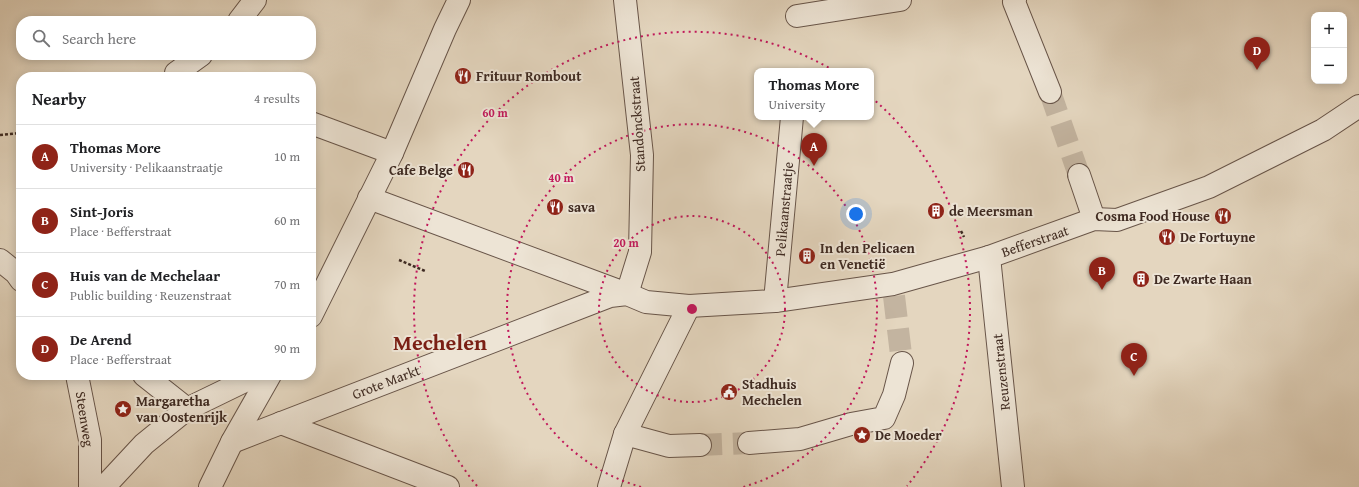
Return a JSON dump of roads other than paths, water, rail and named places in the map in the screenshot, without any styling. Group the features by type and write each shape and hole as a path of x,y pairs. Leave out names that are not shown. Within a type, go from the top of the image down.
{"street":[{"path":"242,16 255,0"},
{"path":"316,306 392,153 459,0"},
{"name":"Standonckstraat","path":"625,0 642,155 640,252 627,294"},
{"path":"797,16 900,0"},
{"path":"1015,0 1014,2 1026,34 1050,92"},
{"path":"183,72 196,60"},
{"name":"Befferstraat","path":"689,306 775,301 893,290 1094,219 1117,220 1209,187 1323,130 1359,106"},
{"name":"Pelikaanstraatje","path":"775,301 792,120"},
{"path":"316,125 392,153"},
{"path":"1079,175 1094,219"},
{"path":"369,198 646,302 689,306 625,434 609,487"},
{"name":"Reuzenstraat","path":"989,256 1013,487"},
{"name":"Grote Markt","path":"232,442 610,296 627,294"},
{"path":"748,443 800,438 851,424 884,418 894,395 902,363"},
{"name":"Steenweg","path":"78,380 90,440 90,487"},
{"path":"150,380 187,409"},
{"path":"104,487 144,444 187,409 247,380"},
{"path":"210,487 232,442 267,380"},
{"path":"281,423 448,487"},
{"path":"625,434 669,446 700,445"}],"tunnel":[{"path":"1050,92 1079,175"},
{"path":"894,296 902,363"},
{"path":"700,445 749,443"}],"place":[{"name":"De Arend","path":"1257,70"},
{"name":"Frituur Rombout","path":"463,76"},
{"name":"Thomas More","path":"814,166"},
{"name":"Cafe Belge","path":"466,170"},
{"name":"sava","path":"555,207"},
{"name":"de Meersman","path":"936,211"},
{"name":"Cosma Food House","path":"1223,216"},
{"name":"De Fortuyne","path":"1167,237"},
{"name":"In den Pelicaen en Venetië","path":"807,256"},
{"name":"De Zwarte Haan","path":"1141,279"},
{"name":"Sint-Joris","path":"1102,290"},
{"name":"Huis van de Mechelaar","path":"1134,376"},
{"name":"Stadhuis Mechelen","path":"729,392"},
{"name":"Margaretha van Oostenrijk","path":"123,409"},
{"name":"De Moeder","path":"862,435"}],"district":[{"name":"Mechelen","path":"440,342"}]}
